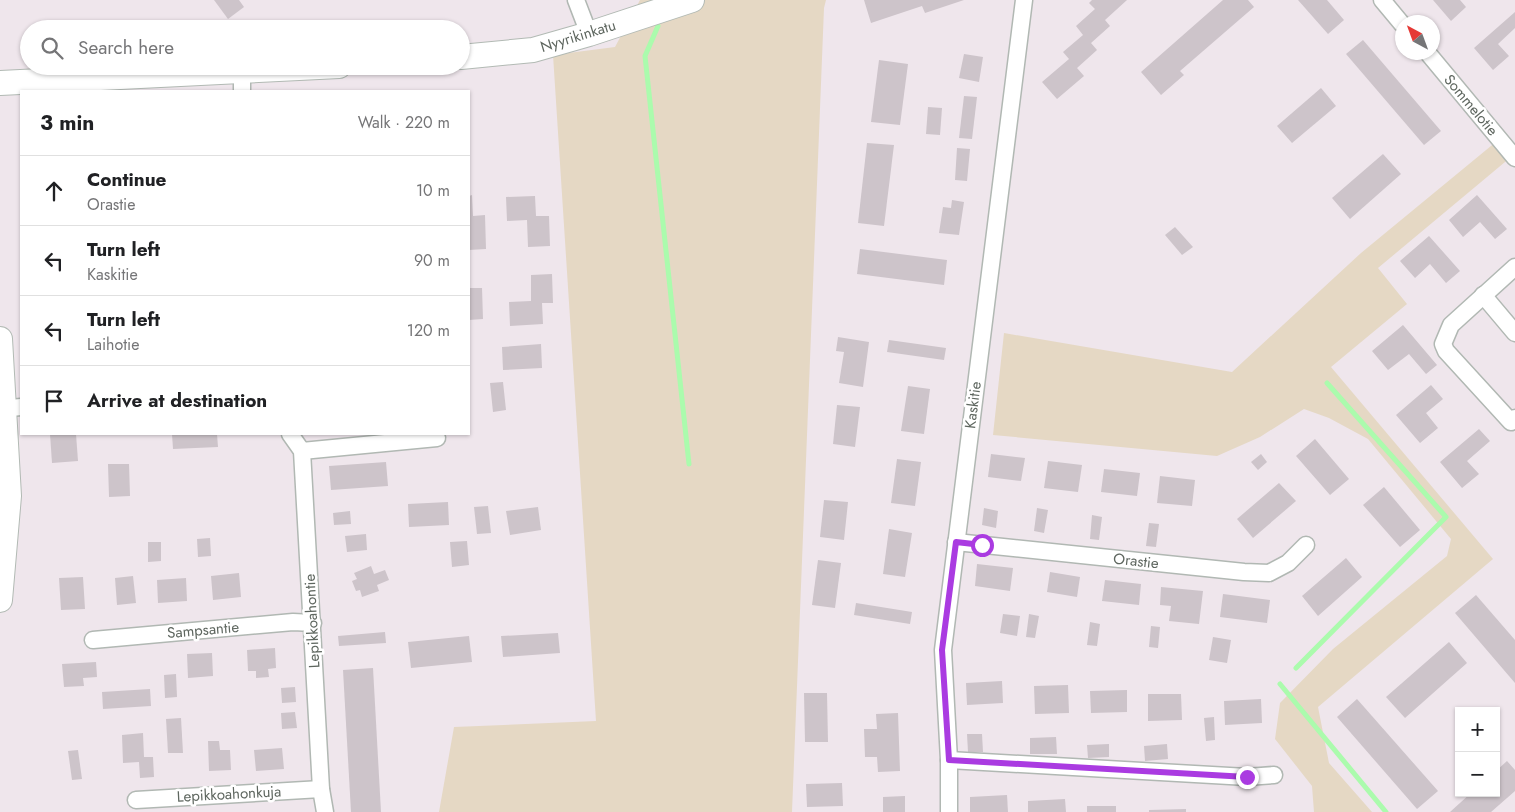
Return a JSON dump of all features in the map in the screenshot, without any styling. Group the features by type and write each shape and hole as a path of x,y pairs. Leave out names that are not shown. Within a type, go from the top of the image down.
{"street":[{"path":"576,0 589,34"},
{"name":"Nyyrikinkatu","path":"470,56 533,50 589,34 692,0"},
{"name":"Kaskitie","path":"949,812 949,760 942,650 1024,0"},
{"path":"1386,1 1396,15"},
{"name":"Sommelotie","path":"1434,60 1515,158"},
{"path":"0,83 242,82 284,75"},
{"path":"1515,267 1451,325 1443,344 1446,351 1511,422 1515,418"},
{"path":"1483,295 1515,333"},
{"path":"0,339 9,408 8,496 0,600"},
{"path":"291,435 302,451 437,438"},
{"name":"Lepikkoahontie","path":"302,451 321,789 325,812"},
{"name":"Orastie","path":"956,542 1269,573 1288,563 1306,544"},
{"name":"Sampsantie","path":"93,640 293,622 312,623"},
{"path":"949,760 1247,777 1274,775"},
{"name":"Lepikkoahonkuja","path":"136,800 321,789"}],"shaded area":[{"path":"640,0 826,0 824,8 792,812 439,812 454,727 596,721 553,55 615,47"},
{"path":"1497,141 1511,157 1378,268 1407,304 1331,367 1493,559 1318,707 1329,763 1372,812 1314,812 1312,786 1275,739 1280,703 1333,649 1447,556 1451,539 1368,439 1329,418 1304,409 1260,437 1217,456 993,435 1004,333 1232,372 1361,253"}],"building":[{"path":"214,0 239,0 244,7 228,19"},
{"path":"864,0 964,0 925,13 922,6 871,23"},
{"path":"1092,0 1127,0 1105,20 1110,26 1091,43 1097,50 1077,68 1084,76 1057,99 1042,82 1069,59 1063,52 1083,35 1076,26 1095,9 1089,3"},
{"path":"1223,0 1248,0 1254,7 1180,71 1184,75 1161,95 1141,72"},
{"path":"1298,0 1327,0 1344,20 1328,34"},
{"path":"1433,0 1460,0 1466,7 1451,21"},
{"path":"1515,12 1515,28 1498,44 1509,56 1493,70 1474,48"},
{"path":"1363,40 1441,131 1424,145 1346,54"},
{"path":"964,54 983,57 979,82 959,78"},
{"path":"879,60 908,64 900,125 871,122"},
{"path":"1321,88 1336,106 1292,143 1277,126"},
{"path":"964,96 977,97 972,139 959,138"},
{"path":"928,107 942,108 940,135 926,134"},
{"path":"867,143 894,145 884,226 858,223"},
{"path":"957,148 970,149 967,181 955,180"},
{"path":"1383,154 1401,174 1350,219 1332,198"},
{"path":"472,195 473,216 485,215 486,249 470,250 470,196"},
{"path":"1477,195 1507,229 1495,239 1480,222 1463,237 1449,220"},
{"path":"535,196 536,216 549,216 550,246 528,247 527,220 507,221 506,197"},
{"path":"952,200 964,202 959,235 939,233 943,207 951,208"},
{"path":"1175,227 1193,247 1182,255 1165,235"},
{"path":"1429,236 1460,271 1446,283 1430,264 1415,278 1400,261"},
{"path":"860,249 947,260 944,285 857,274"},
{"path":"552,274 553,303 542,303 543,324 510,326 509,302 531,301 531,275"},
{"path":"470,288 482,288 483,319 470,320"},
{"path":"1403,325 1437,365 1426,374 1409,354 1388,370 1372,351"},
{"path":"838,337 869,342 863,387 839,383 844,352 836,351"},
{"path":"889,340 946,348 944,360 887,352"},
{"path":"541,344 542,368 503,370 502,347"},
{"path":"503,382 506,410 493,412 490,383"},
{"path":"1431,385 1443,399 1426,413 1438,428 1420,443 1396,415"},
{"path":"908,386 930,389 924,434 901,431"},
{"path":"837,405 860,407 855,447 833,444"},
{"path":"1479,429 1490,441 1467,461 1479,474 1462,488 1440,462"},
{"path":"50,435 76,435 78,461 52,463"},
{"path":"172,435 217,435 218,447 173,449"},
{"path":"1315,439 1349,479 1330,495 1296,456"},
{"path":"991,454 1025,458 1021,481 988,477"},
{"path":"1261,454 1267,462 1258,470 1251,462"},
{"path":"897,459 921,462 915,506 891,503"},
{"path":"1048,461 1082,465 1078,492 1044,488"},
{"path":"386,462 388,486 331,490 329,466"},
{"path":"108,464 129,464 130,496 109,497"},
{"path":"1104,469 1140,473 1137,496 1101,492"},
{"path":"1160,476 1195,480 1192,506 1157,503"},
{"path":"1279,483 1296,501 1253,538 1237,519"},
{"path":"1384,487 1420,530 1400,547 1363,505"},
{"path":"824,500 848,502 844,540 820,537"},
{"path":"448,502 449,525 409,527 408,504"},
{"path":"488,506 491,533 477,534 474,507"},
{"path":"538,507 541,530 510,535 506,511"},
{"path":"984,508 998,511 996,528 982,525"},
{"path":"1037,508 1048,510 1044,533 1034,531"},
{"path":"350,511 351,524 334,525 333,513"},
{"path":"1092,515 1102,517 1099,540 1090,539"},
{"path":"1149,523 1159,524 1156,547 1146,546"},
{"path":"889,529 912,533 905,577 883,574"},
{"path":"366,534 367,550 347,552 345,536"},
{"path":"210,538 211,556 198,557 197,539"},
{"path":"467,541 469,565 452,567 450,542"},
{"path":"148,542 161,542 161,561 148,562"},
{"path":"1346,558 1362,577 1318,616 1302,596"},
{"path":"818,560 841,563 835,608 812,605"},
{"path":"977,564 1013,568 1010,591 975,586"},
{"path":"371,566 374,574 385,570 389,580 377,585 379,591 362,597 360,590 356,591 352,581 357,579 354,573"},
{"path":"1050,572 1080,577 1077,597 1047,592"},
{"path":"239,573 241,597 213,600 211,576"},
{"path":"133,576 136,603 117,605 115,578"},
{"path":"83,577 85,609 61,610 59,578"},
{"path":"186,578 187,601 158,603 157,580"},
{"path":"1105,580 1141,584 1139,605 1102,601"},
{"path":"1161,587 1203,591 1199,624 1169,621 1171,606 1160,605"},
{"path":"1223,594 1270,600 1267,623 1220,617"},
{"path":"1476,595 1515,640 1515,683 1455,613"},
{"path":"856,603 912,612 910,624 854,615"},
{"path":"1003,614 1020,616 1017,636 1000,633"},
{"path":"1029,614 1039,616 1035,638 1026,637"},
{"path":"1090,622 1100,624 1097,646 1087,645"},
{"path":"1151,626 1160,627 1158,648 1149,647"},
{"path":"385,632 386,643 339,646 338,636"},
{"path":"558,633 560,653 503,657 501,636"},
{"path":"469,636 472,662 411,668 408,642"},
{"path":"1213,637 1231,640 1227,663 1209,660"},
{"path":"1449,642 1467,663 1405,718 1386,697"},
{"path":"275,648 276,668 268,669 269,677 256,678 256,671 248,671 247,650"},
{"path":"212,653 213,676 188,678 187,654"},
{"path":"96,662 97,677 83,678 84,686 64,687 62,664"},
{"path":"373,668 381,812 351,812 343,670"},
{"path":"176,674 177,697 165,698 164,675"},
{"path":"1002,681 1003,703 967,705 966,683"},
{"path":"1068,685 1069,713 1035,714 1034,686"},
{"path":"295,687 296,702 282,703 281,688"},
{"path":"150,689 151,706 103,709 102,692"},
{"path":"1127,690 1127,712 1091,713 1090,691"},
{"path":"804,693 827,693 828,742 805,742"},
{"path":"1148,694 1181,694 1182,720 1148,721"},
{"path":"1261,699 1262,723 1225,725 1224,701"},
{"path":"1357,699 1438,791 1417,809 1337,717"},
{"path":"295,712 297,728 282,729 281,713"},
{"path":"898,713 900,771 878,772 877,757 865,757 864,729 877,729 876,714"},
{"path":"1214,717 1215,740 1206,741 1204,718"},
{"path":"181,718 183,753 168,753 166,719"},
{"path":"143,733 144,757 153,757 154,777 140,778 139,762 123,763 122,735"},
{"path":"967,734 982,734 983,752 968,752"},
{"path":"1056,737 1057,754 1030,754 1030,738"},
{"path":"208,741 219,741 220,750 230,750 231,770 209,771"},
{"path":"1109,744 1109,757 1088,758 1087,745"},
{"path":"1167,744 1168,759 1145,761 1144,746"},
{"path":"282,748 284,769 256,771 254,750"},
{"path":"78,750 82,779 72,780 68,751"},
{"path":"1507,761 1515,770 1515,791 1491,812 1450,812 1467,797 1500,797 1500,767"},
{"path":"842,783 843,806 807,807 806,784"},
{"path":"1007,795 1008,812 970,812 970,797"},
{"path":"905,796 905,812 883,812 883,797"},
{"path":"1065,799 1066,812 1028,812 1028,801"},
{"path":"1087,806 1116,806 1116,812 1087,812"},
{"path":"1186,809 1186,812 1149,812 1149,810"}],"waterway":[{"path":"658,26 645,56 689,464"},
{"path":"1296,668 1446,517 1327,383"},
{"path":"1280,684 1386,812"}],"route":[{"path":"982,545 956,542 942,650 949,760 1247,777"}]}
